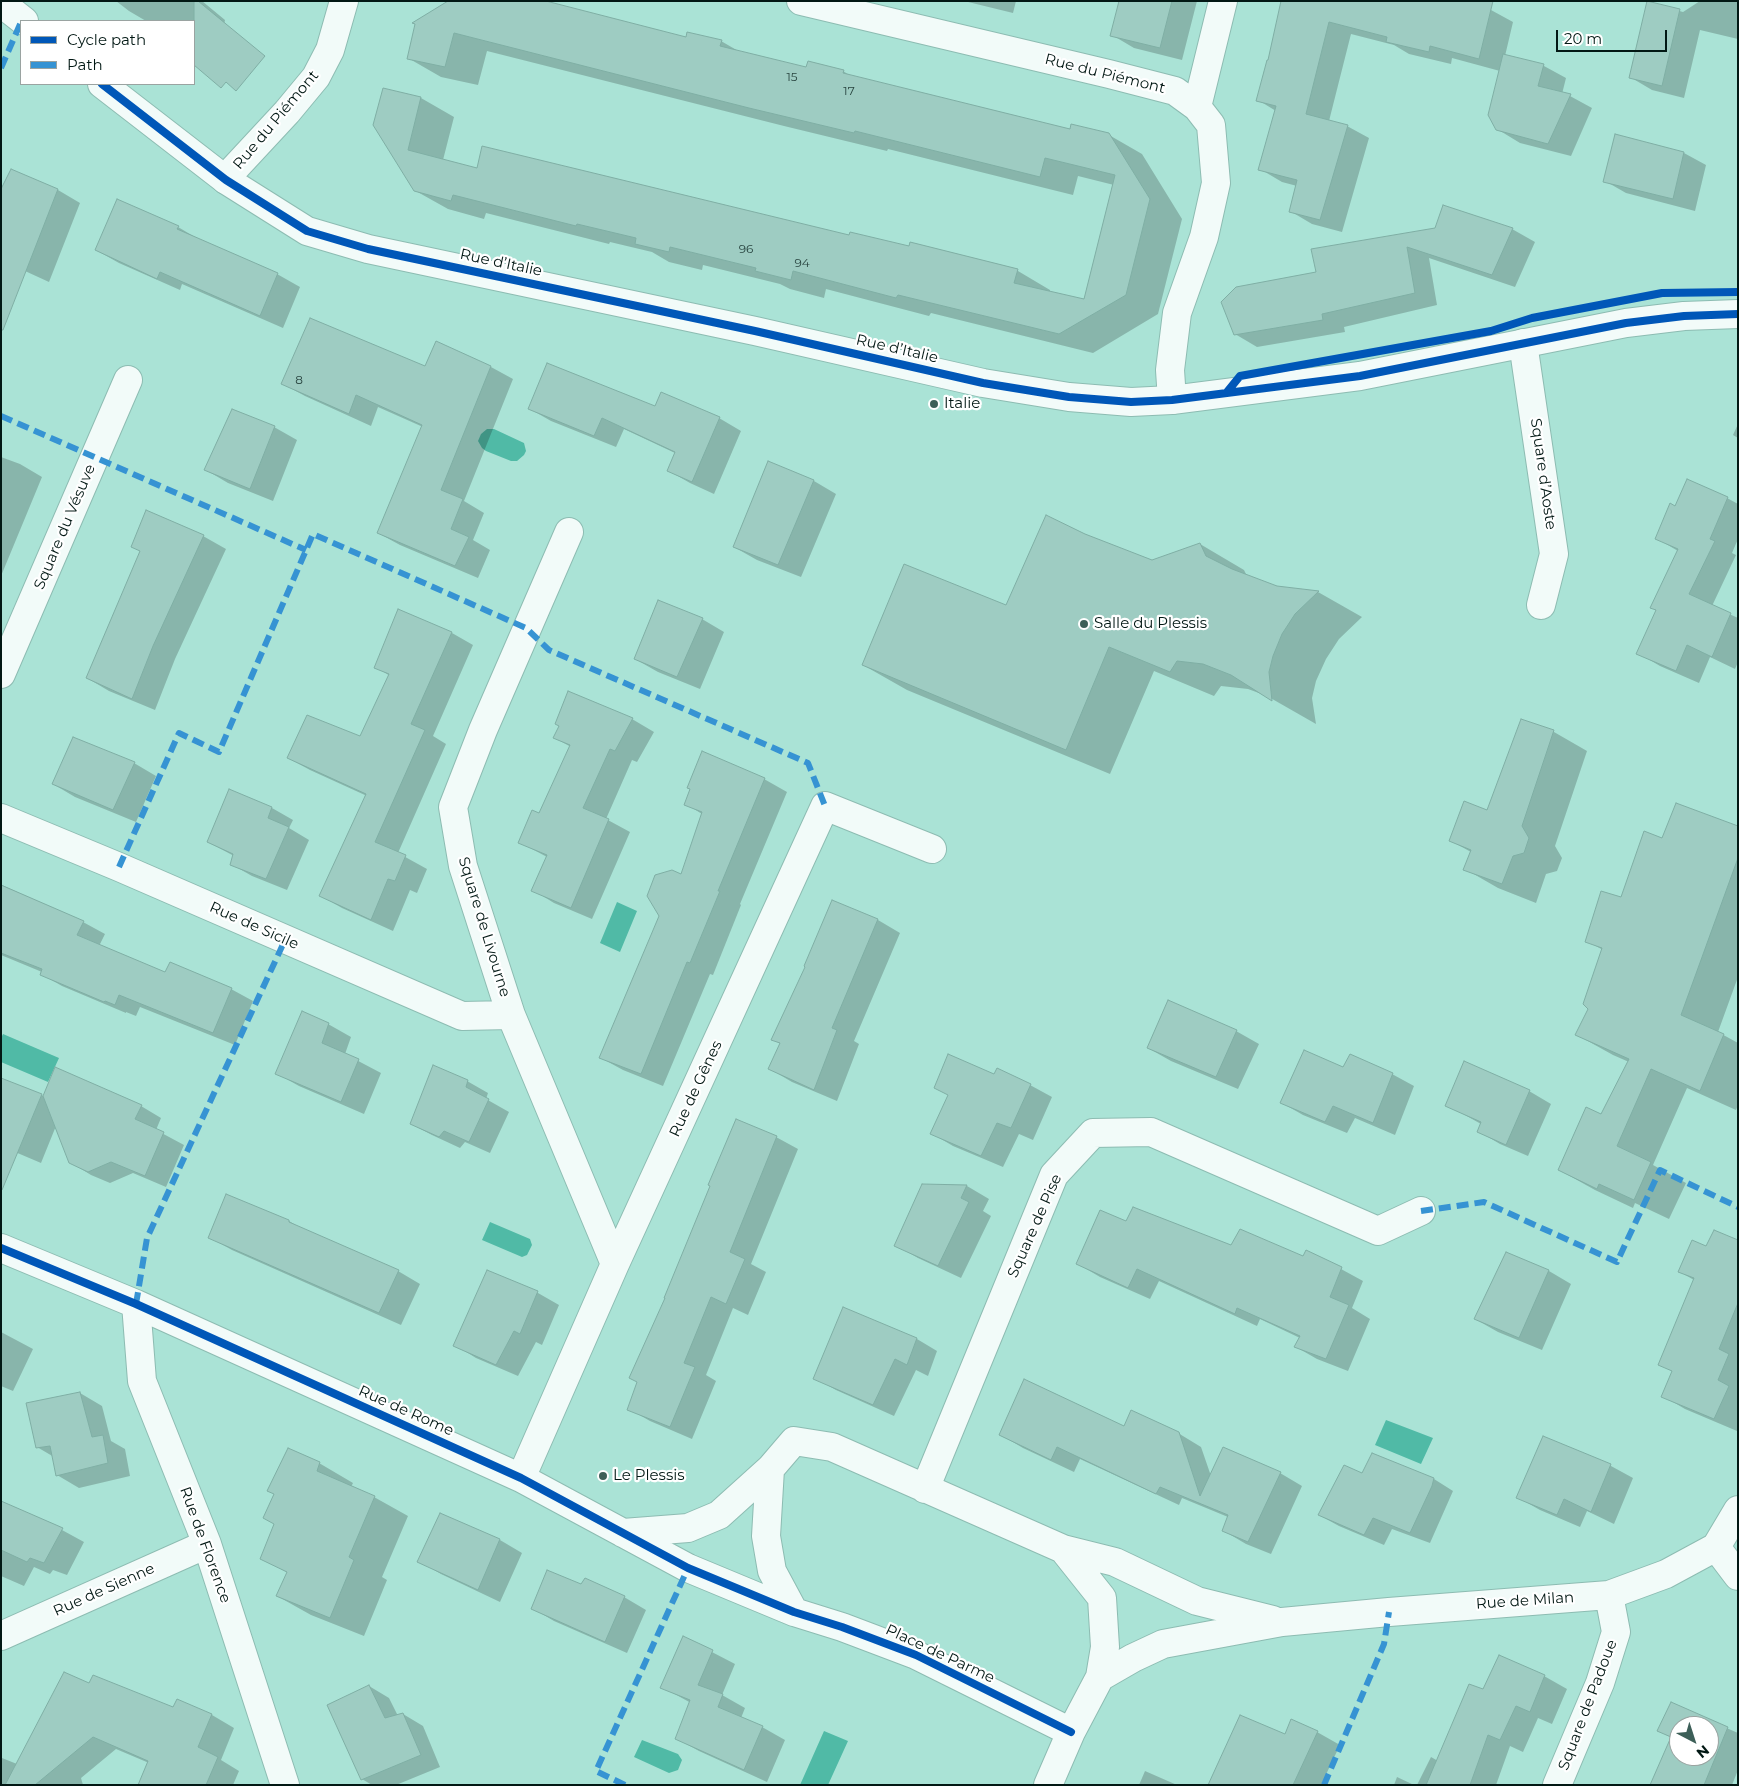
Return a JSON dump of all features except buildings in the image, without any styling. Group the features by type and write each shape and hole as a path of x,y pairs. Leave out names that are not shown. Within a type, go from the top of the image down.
{"street":[{"name":"Rue du Piémont","path":"226,180 316,77 330,50 344,1"},
{"name":"Rue du Piémont","path":"801,1 884,10 1175,91 1197,108 1211,125 1216,183 1204,237 1178,313 1170,370 1172,400"},
{"path":"1197,108 1223,1"},
{"path":"1,3 23,20"},
{"name":"Rue d’Italie","path":"103,85 226,180 308,231 368,249 746,329 983,383 1069,397 1131,402 1172,400 1360,376 1626,323 1684,316 1738,314"},
{"name":"Square d’Aoste","path":"1524,343 1554,554 1541,605"},
{"name":"Square du Vésuve","path":"1,674 128,380"},
{"name":"Square de Livourne","path":"570,532 486,721 453,807 463,866 511,1015 615,1264"},
{"name":"Rue de Gênes","path":"521,1478 615,1264 825,806 932,850"},
{"name":"Rue de Sicile","path":"1,818 119,867 462,1016 511,1015"},
{"name":"Square de Pise","path":"925,1489 1054,1175 1093,1133 1151,1132 1378,1231 1421,1210"},
{"name":"Rue de Rome","path":"1,1248 136,1304 521,1478 688,1568 794,1612"},
{"name":"Rue de Florence","path":"136,1304 142,1381 207,1544 285,1785"},
{"path":"623,1533 688,1528 719,1515 770,1469 794,1442 832,1447 1063,1549 1102,1598 1105,1647 1100,1677 1071,1732 1048,1785"},
{"path":"770,1469 766,1536 772,1571 794,1612"},
{"path":"1738,1510 1716,1547 1738,1576"},
{"name":"Rue de Sienne","path":"1,1636 207,1544"},
{"name":"Rue de Milan","path":"1100,1677 1133,1658 1163,1644 1282,1622 1609,1595 1666,1574 1716,1547"},
{"name":"Rue de Milan","path":"1063,1549 1115,1562 1197,1601 1282,1622"},
{"name":"Square de Padoue","path":"1557,1785 1600,1683 1616,1632 1609,1595"},
{"name":"Place de Parme","path":"794,1612 842,1627 916,1655 1071,1732"}],"shaded area":[{"path":"487,429 494,429 524,443 526,451 524,455 517,461 511,461 486,451 478,441 481,434"},
{"path":"617,902 637,911 620,952 600,943"},
{"path":"3,1034 59,1058 48,1082 1,1062 1,1038"},
{"path":"490,1222 530,1239 532,1245 527,1255 522,1257 482,1240"},
{"path":"1386,1420 1433,1438 1421,1464 1375,1445"},
{"path":"824,1731 848,1741 828,1785 800,1785"},
{"path":"642,1740 678,1754 682,1760 678,1770 669,1773 634,1757"}],"marked path":[{"path":"1,68 20,24"},
{"path":"1,416 306,550"},
{"path":"119,867 179,733 219,752 313,534 526,628 549,650 808,763 825,806"},
{"path":"136,1304 147,1238 285,940"},
{"path":"1421,1211 1484,1202 1617,1262 1660,1170 1738,1207"},
{"path":"625,1785 596,1771 688,1568"},
{"path":"1324,1785 1384,1644 1389,1612"}],"cycle path":[{"path":"103,85 226,180 307,231 368,249 755,331 983,383 1069,397 1131,402 1172,400 1360,376 1626,323 1684,316 1738,314"},
{"path":"1227,392 1240,376 1491,331 1532,318 1662,293 1738,292"},
{"path":"1,1248 136,1304 521,1478 688,1568 794,1612 842,1627 916,1655 1071,1732"}],"place":[{"name":"Italie","path":"934,404"},
{"name":"Salle du Plessis","path":"1084,624"},
{"name":"Le Plessis","path":"603,1476"}]}
